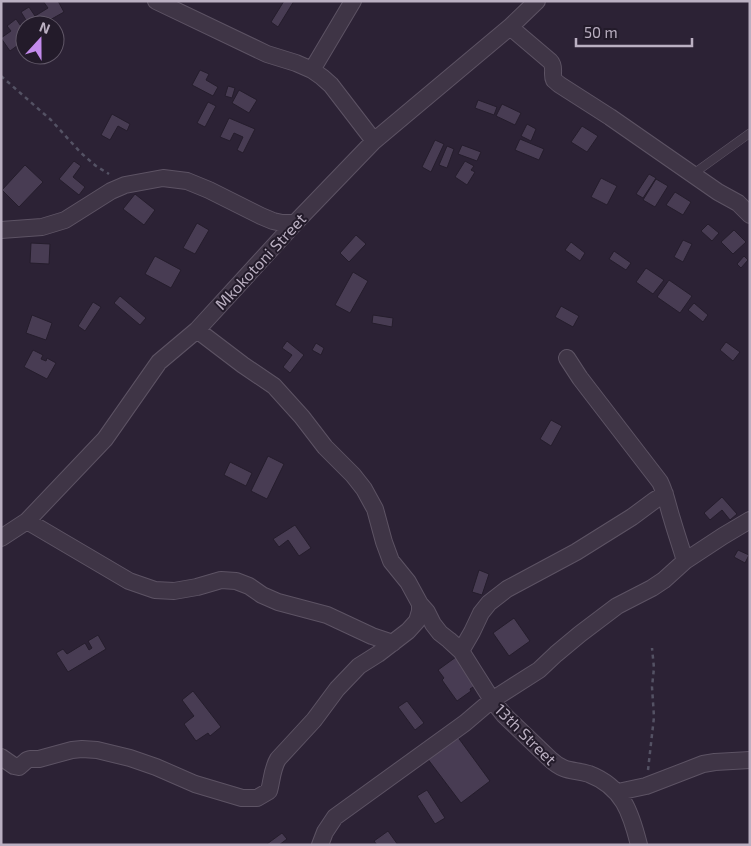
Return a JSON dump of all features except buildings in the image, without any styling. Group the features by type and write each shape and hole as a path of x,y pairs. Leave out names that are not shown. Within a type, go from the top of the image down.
{"street":[{"path":"156,1 266,54 312,70 331,85 374,141"},
{"path":"312,70 353,1"},
{"name":"Mkokotoni Street","path":"1,538 27,521 105,439 159,362 196,330 374,141 510,27 537,1"},
{"path":"510,27 553,64 554,80 560,85 610,117 718,192 738,203 750,215"},
{"path":"1,230 42,227 65,220 111,191 125,185 163,178 187,181 273,221 295,223"},
{"name":"13th Street","path":"196,330 274,386 302,417 325,447 353,475 364,489 375,509 391,561 408,582 433,624 440,633 461,651 492,700 504,715 558,766 589,774 618,792 632,820 639,845"},
{"path":"566,358 660,482 685,561"},
{"path":"461,651 481,614 497,596 576,552 665,494"},
{"path":"320,845 325,832 336,817 465,723 492,700 539,670 568,644 617,606 664,580 685,561 750,520"},
{"path":"27,521 129,581 155,590 174,591 221,580 236,581 278,602 327,615 372,636 393,643"},
{"path":"1,758 19,767 30,759 38,759 72,750 97,750 130,758 195,784 227,794 242,798 257,798 269,791 274,766 278,759 314,720 337,689 359,666 408,631 417,621 420,604"},
{"path":"618,792 646,786 703,764 750,760"}],"lane":[{"path":"693,174 750,133"}],"path":[{"path":"1,76 51,120 91,162 125,185"},
{"path":"646,786 654,717 652,648"}]}
